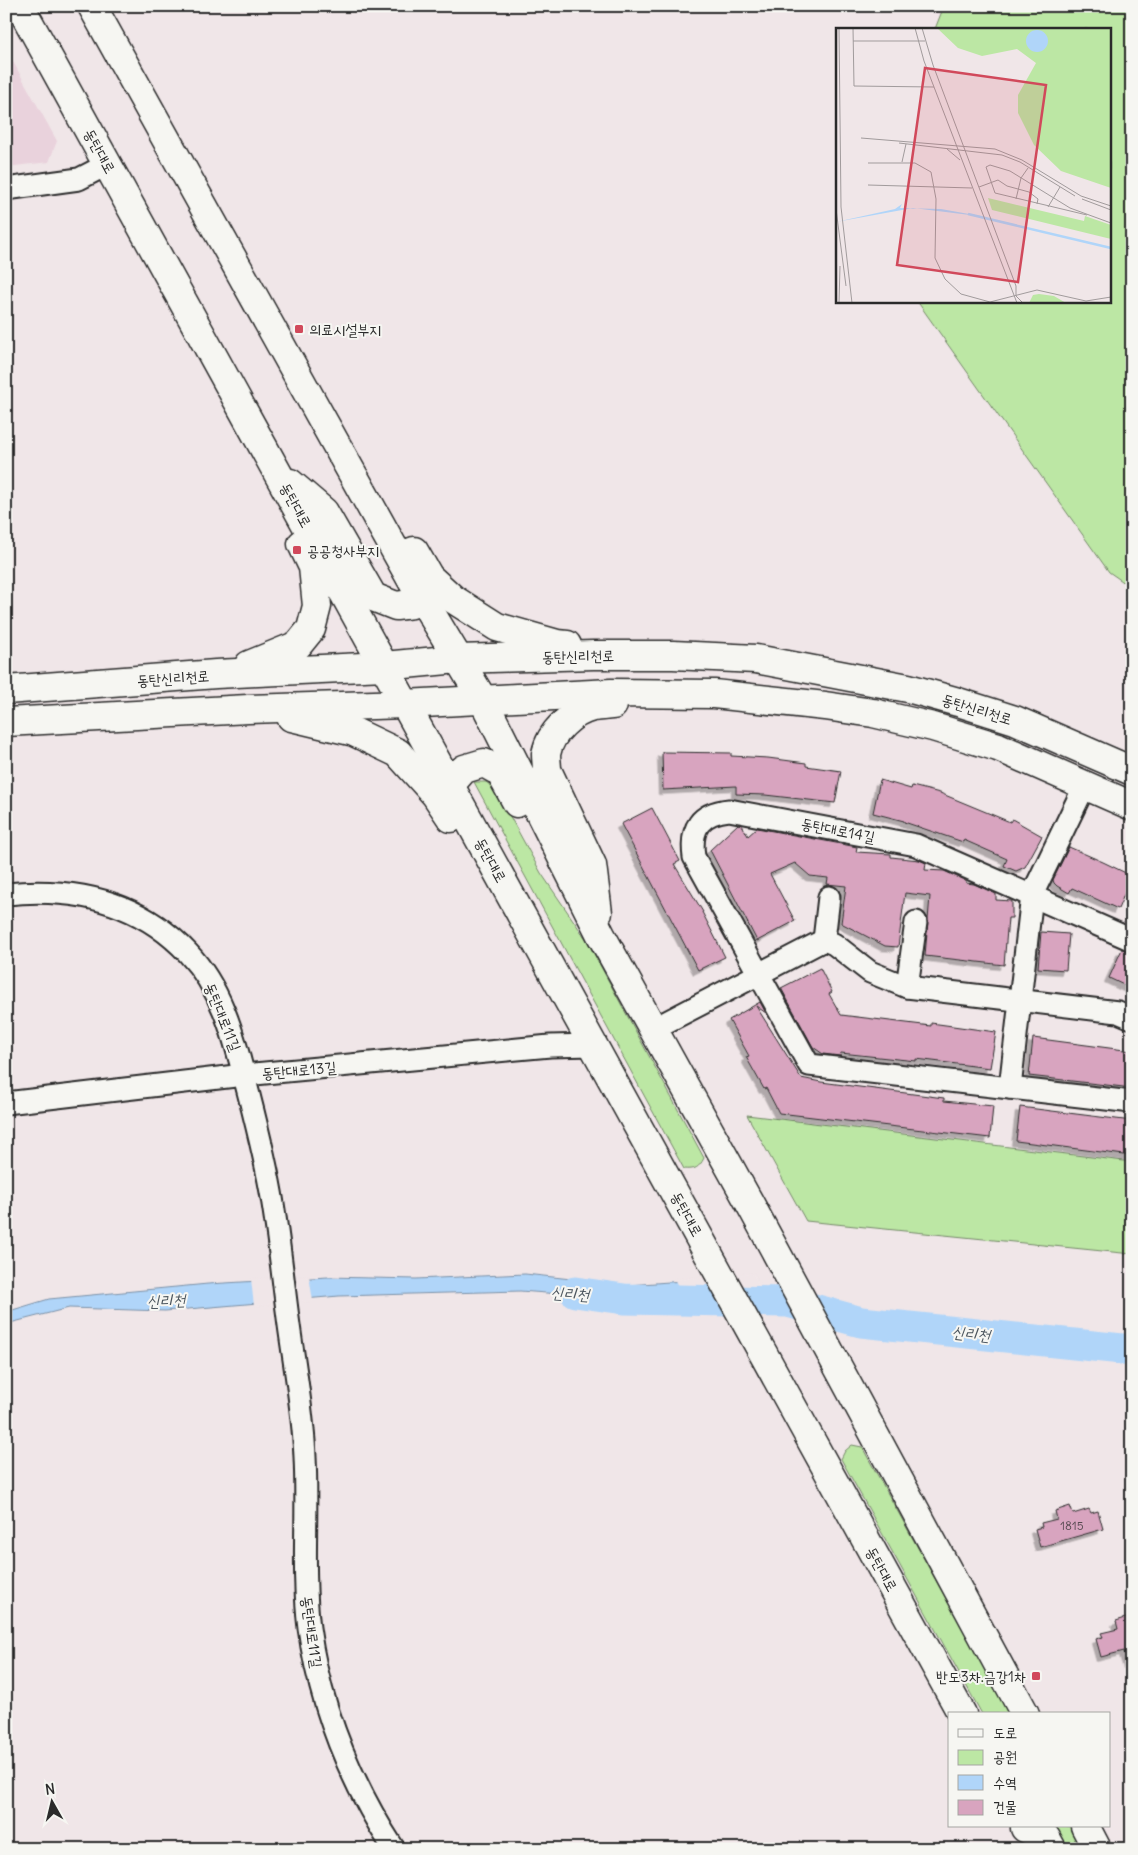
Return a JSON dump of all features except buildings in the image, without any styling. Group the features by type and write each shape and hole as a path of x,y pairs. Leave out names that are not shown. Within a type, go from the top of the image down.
{"main road":[{"name":"동탄대로","path":"20,6 961,1712"},
{"path":"92,6 420,595 483,700 601,935 749,1202 1023,1712"},
{"path":"340,452 388,508 429,577 453,599 497,627 557,644 626,646 672,655"},
{"path":"276,470 324,512 373,596 396,606 412,604 420,595"},
{"path":"216,674 260,662 298,645 311,629 317,606 313,567 288,516 276,470"},
{"name":"동탄신리천로","path":"6,690 216,674 384,666 458,659 672,655 756,659 908,688 1015,720 1132,772"},
{"name":"동탄신리천로","path":"6,722 248,708 406,704 612,693 714,694 764,698 873,713 933,727 998,748 1132,806"},
{"path":"601,935 592,865 547,770 546,754 552,737 573,716 592,707 666,704 727,707 764,698"},
{"path":"248,708 354,732 398,754 435,794 480,863 541,950"},
{"path":"450,786 464,769 484,763 500,772 558,876 601,935"},
{"path":"1086,1828 1097,1849"},
{"path":"1029,1834 1046,1838 1052,1849"}],"street":[{"path":"6,189 79,179 108,164"},
{"path":"1010,1088 1032,895 1085,785"},
{"name":"동탄대로14길","path":"1132,940 916,845 729,810 717,811 704,818 696,826 693,835 694,857 809,1065 1132,1102"},
{"name":"동탄대로11길","path":"6,894 31,892 75,894 112,903 164,931 189,954 207,978 223,1009 234,1038 244,1075 271,1192 305,1455 306,1586 309,1626 316,1666 325,1704 338,1741 367,1804 394,1849"},
{"path":"824,940 829,897"},
{"path":"907,987 916,922"},
{"path":"653,1029 824,940 834,944 870,972 907,987 1118,1012 1132,1018"},
{"name":"동탄대로13길","path":"6,1103 244,1075 550,1046 593,1045"}],"shaded area":[{"path":"6,49 57,141 49,162 6,167"}],"green space":[{"path":"944,6 1132,6 1132,588 1109,572 918,302 1110,302 1110,28 935,28"},
{"path":"474,782 486,782 495,789 541,873 586,939 704,1158 696,1168 684,1169"},
{"path":"747,1115 1132,1162 1132,1254 806,1221"},
{"path":"852,1445 862,1447 1009,1712 981,1712 841,1459 845,1451"},
{"path":"1053,1828 1074,1828 1085,1849 1064,1849"}],"water":[{"path":"525,1274 627,1285 754,1276 759,1291 624,1299 520,1291 339,1296 165,1311 69,1308 6,1324 6,1312 49,1299 208,1284 328,1277 416,1279"}],"pier":[{"path":"754,1273 762,1291 759,1294 685,1298 674,1279"},
{"path":"309,1276 313,1301 254,1306 251,1279"}],"waterway":[{"name":"신리천","path":"575,1292 624,1299 788,1302 861,1322 1132,1350"}],"place":[{"name":"의료시설부지","path":"299,329"},
{"name":"공공청사부지","path":"297,550"},
{"name":"반도3차.금강1차","path":"1036,1676"}]}
